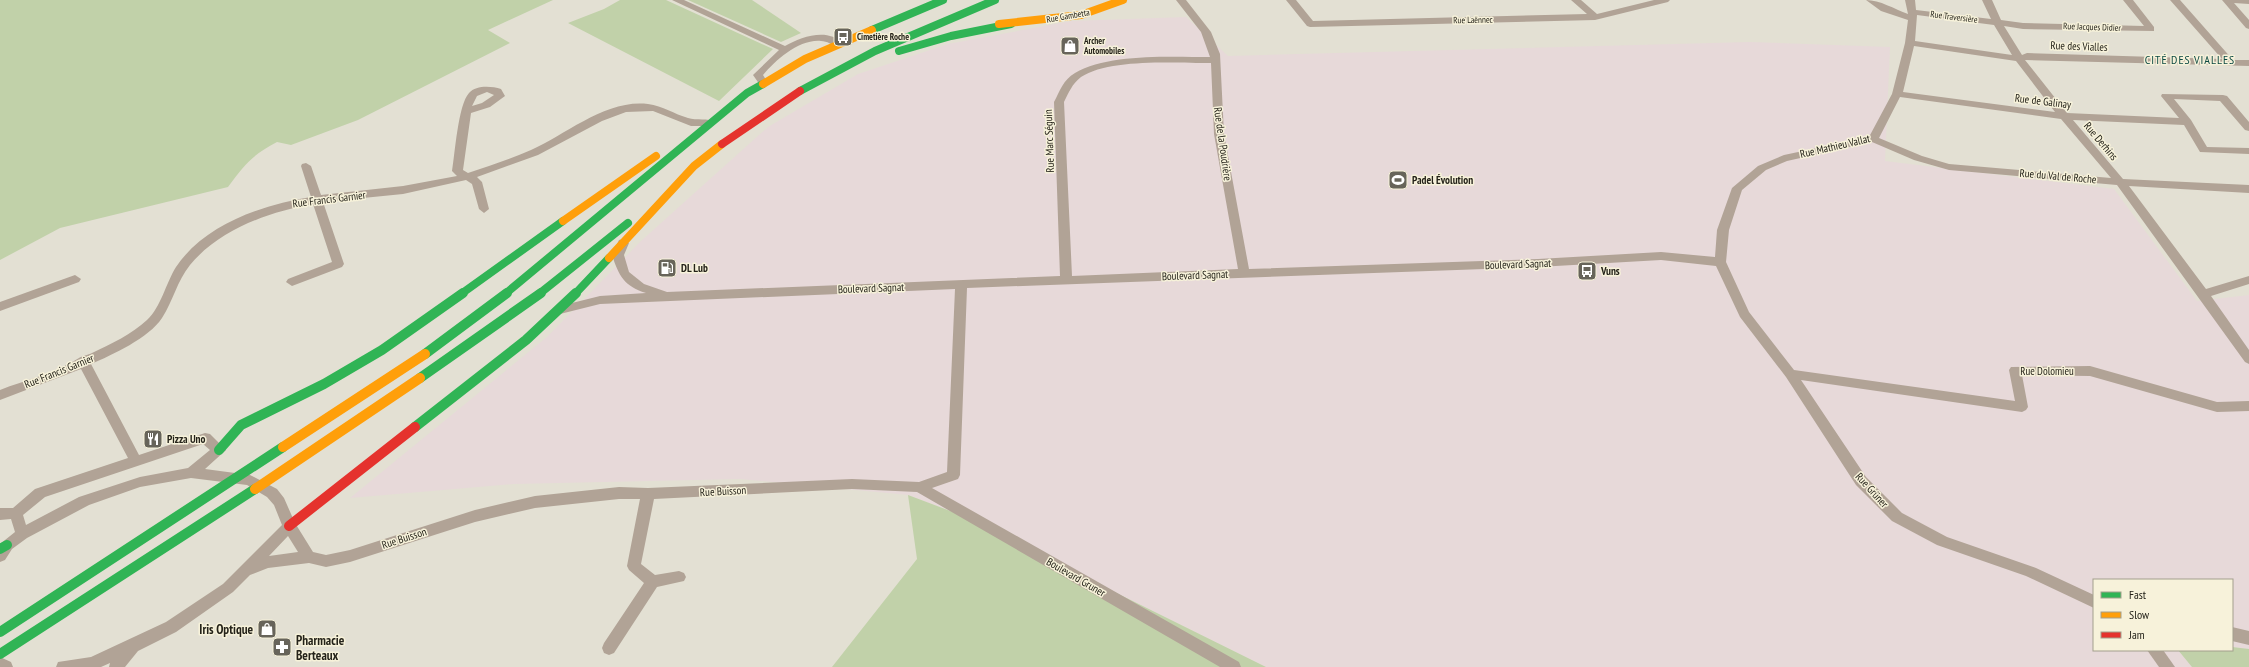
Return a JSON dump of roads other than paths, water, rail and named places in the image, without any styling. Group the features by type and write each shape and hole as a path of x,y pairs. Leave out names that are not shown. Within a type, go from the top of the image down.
{"main road":[{"path":"0,632 439,345 522,281 709,123 747,93 805,59 944,0"},
{"path":"826,82 814,82 798,78 800,67 935,9 947,0"},
{"path":"0,654 348,428 464,348 573,268 718,146 814,82 888,44 995,0"},
{"name":"Rue Gambetta","path":"1012,24 1081,15 1123,0"},
{"path":"970,9 965,14 966,18 970,22 979,24 1012,24"},
{"path":"718,146 755,128 826,82 860,66 920,44 1012,24"},
{"path":"289,526 526,340 560,310 692,169 712,144 769,97 756,90 747,93"},
{"path":"219,450 241,425 324,384 382,350 630,173 709,123"}],"street":[{"path":"677,0 786,50"},
{"name":"Rue de la Poudrière","path":"1181,0 1205,29 1212,42 1215,60 1219,134 1244,273"},
{"name":"Rue Laënnec","path":"1291,0 1310,24 1595,17 1665,0"},
{"path":"1576,0 1595,17"},
{"name":"Rue Traversière","path":"1871,0 1884,9 1913,15 1996,22"},
{"name":"Rue Mathieu Vallat","path":"1720,262 1723,230 1737,188 1762,168 1784,158 1873,139 1897,94 1910,44 1913,15 1910,0"},
{"name":"Rue Derhins","path":"1987,0 1996,22 2020,59 2120,182 2203,294"},
{"name":"Rue Jacques Didier","path":"1996,22 2023,26 2151,29 2128,0"},
{"path":"2175,0 2231,63"},
{"path":"2227,0 2249,26"},
{"path":"2231,0 2249,1"},
{"path":"763,83 758,75 774,58 786,50 820,36 827,37 838,44"},
{"name":"Rue des Vialles","path":"1910,44 2020,59 2027,56 2249,63"},
{"name":"Rue Marc Séguin","path":"1066,280 1059,102 1067,84 1085,71 1116,62 1215,60"},
{"name":"Rue de Galinay","path":"1897,94 2065,116 2187,122"},
{"path":"2249,128 2223,98 2166,96 2187,122 2204,150 2249,151"},
{"name":"Rue Francis Garnier","path":"0,395 120,346 154,321 176,275 200,247 235,225 274,208 299,201 405,190 467,176 504,165 536,152 601,116 626,109 642,106 654,108 664,110 688,122 709,123"},
{"path":"468,111 457,171 478,182 484,210"},
{"name":"Rue du Val de Roche","path":"1873,139 1918,158 1949,167 2120,182 2249,189"},
{"path":"292,282 338,264 306,166"},
{"path":"623,243 618,255 624,274 640,287 669,296"},
{"name":"Boulevard Sagnat","path":"560,310 600,300 669,296 1538,263 1661,256 1720,262"},
{"name":"Rue Grüner","path":"1720,262 1744,314 1790,374 1861,481 1897,517 1942,541 2031,572 2093,602"},
{"path":"0,307 75,279"},
{"path":"2249,280 2203,294 2249,359"},
{"name":"Rue Buisson","path":"249,569 267,562 310,557 326,561 350,556 475,516 535,502 619,494 648,494 852,484 918,487 953,475 961,284"},
{"path":"83,361 136,461"},
{"name":"Rue Dolomieu","path":"1790,374 2022,407 2015,370 2090,372 2217,407 2249,406"},
{"path":"1,513 16,513 40,493 205,438 219,450 191,473"},
{"path":"2,550 22,534 84,501 140,482 191,473 250,480 272,493 279,502 289,526 310,557"},
{"name":"Boulevard Gruner","path":"918,487 1234,667"},
{"path":"648,494 634,566 653,582"},
{"path":"16,513 22,534"},
{"path":"63,667 92,664 134,646 171,627 228,588 249,569 289,526"},
{"path":"609,648 653,582 679,577"},
{"path":"2233,634 2249,638"},
{"path":"116,667 134,646"},
{"path":"2155,651 2168,667"},
{"path":"0,664 6,667"}],"place":[{"name":"Cimetière Roche","path":"843,37"},
{"name":"Archer Automobiles","path":"1070,46"},
{"name":"Padel Évolution","path":"1398,180"},
{"name":"DL Lub","path":"667,268"},
{"name":"Vuns","path":"1587,271"},
{"name":"Pizza Uno","path":"153,439"},
{"name":"Iris Optique","path":"267,629"},
{"name":"Pharmacie Berteaux","path":"282,647"}],"district":[{"name":"CITÉ DES VIALLES","path":"2190,60"}]}
